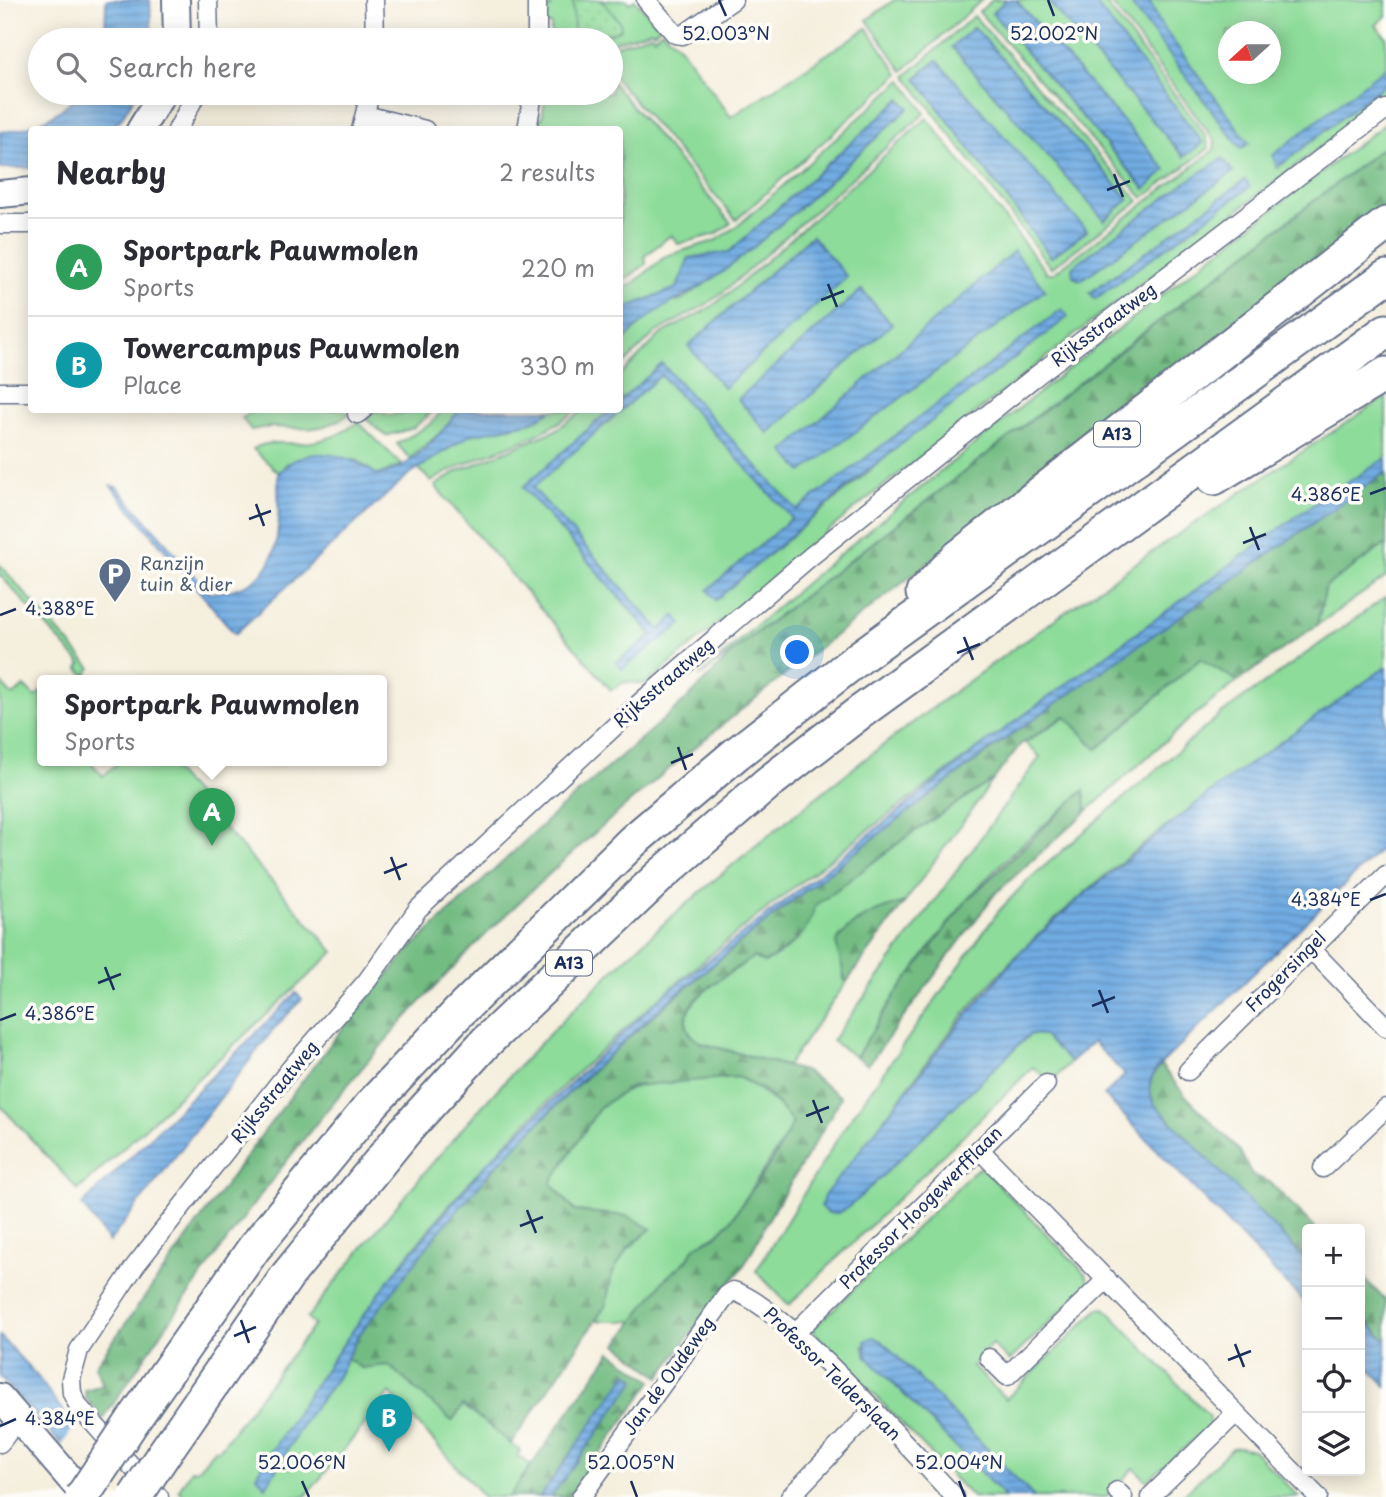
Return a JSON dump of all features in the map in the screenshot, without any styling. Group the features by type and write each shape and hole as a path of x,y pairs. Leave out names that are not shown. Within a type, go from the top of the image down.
{"highway":[{"name":"A13","path":"860,657 957,558 1386,224"},
{"name":"A13","path":"84,1497 132,1422 254,1248 373,1103 458,1012 633,841 736,754 860,657 1386,277"},
{"name":"A13","path":"135,1497 287,1276 404,1131 485,1043 660,876 768,783 859,713 1386,331"},
{"name":"A13","path":"1067,564 1336,407 1386,374"}],"street":[{"path":"176,0 177,28"},
{"path":"208,0 209,28"},
{"path":"374,0 375,28"},
{"path":"537,0 537,28"},
{"path":"646,0 675,34 683,35 733,0"},
{"path":"142,126 156,105"},
{"path":"179,126 191,105"},
{"path":"528,126 531,105"},
{"name":"Rijksstraatweg","path":"159,1497 79,1407 72,1394 71,1379 79,1350 135,1266 291,1068 367,981 411,916 470,857 643,700 810,556 1032,379 1386,109"},
{"path":"363,122 394,126"},
{"path":"0,194 28,191"},
{"path":"0,224 28,224"},
{"path":"0,392 28,392"},
{"name":"Frogersingel","path":"1188,1071 1310,948 1382,885"},
{"path":"1310,948 1386,1027"},
{"name":"Professor Hoogewerfflaan","path":"795,1333 1046,1084"},
{"path":"1323,1168 1386,1108"},
{"path":"979,1149 1318,1497"},
{"path":"989,1358 1007,1376 1107,1279"},
{"name":"Professor Telderslaan","path":"733,1291 754,1299 795,1333 955,1497"},
{"name":"Jan de Oudeweg","path":"581,1497 727,1295 733,1291"},
{"path":"0,1397 84,1497"},
{"path":"790,1497 873,1411"},
{"path":"1150,1497 1236,1413"},
{"path":"0,1443 19,1418"}],"green space":[{"path":"550,0 627,0 630,3 635,0 660,27 654,32 651,30 623,39 623,28 551,28 551,24 545,24 544,9 551,8"},
{"path":"573,0 601,0 620,22 621,28 574,28"},
{"path":"894,0 982,0 903,71 867,20"},
{"path":"992,0 1006,0 992,13 1145,189 1166,170 1016,0 1047,0 1184,157 1203,143 1093,0 1103,0 1206,136 1209,148 1143,198 979,12"},
{"path":"1109,0 1128,0 1241,149 1159,22 1149,0 1386,0 1386,16 1376,25 1386,37 1386,67 1274,155 1277,167 1386,83 1386,97 1100,315 858,506 646,684 625,682 611,690 435,486 456,472 554,431 580,413 607,413 523,487 653,636 617,662 621,668 660,630 533,488 618,413 623,413 623,409 661,375 792,518 709,590 716,599 1062,310 797,510 662,364 623,398 623,373 661,334 711,307 740,284 927,118 1047,273 1054,273 1214,150 1215,141","holes":["1232,172 1081,280 1077,279 1072,267 1111,240","1245,181 1095,299 1091,292","811,236 846,277 688,346","862,290 891,324 768,433 738,399"]},
{"path":"974,16 1139,201 1051,268 906,76","holes":["973,28 1129,199 1105,220 952,47","916,78 1087,230 1087,231 1051,257"]},
{"path":"867,28 899,74 736,220 623,87 623,43 651,34 654,37 662,30 680,47 731,117"},
{"path":"902,80 925,113 728,288 707,304 655,333 623,365 623,343 641,320 667,304 683,299 724,271 909,108 900,99 729,252 689,258 677,288 623,309 623,288 631,285 666,256 717,240 741,223"},
{"path":"623,95 731,223 716,234 678,244 671,235 645,256 646,264 623,281 623,126 535,126 536,118 542,119 544,105 623,105"},
{"path":"1386,123 1386,145 699,677 803,585 982,438 1182,279"},
{"path":"1386,145 1386,209 740,710 619,812 502,919 398,1026 308,1134 182,1303 103,1419 86,1398 85,1390 103,1385 95,1366 260,1137 335,1038 408,951 554,814 687,699 736,649"},
{"path":"1386,397 1386,458 1218,574 904,803 686,975 550,1099 485,1165 392,1276 336,1354 256,1475 266,1486 305,1420 337,1378 347,1358 361,1368 388,1364 452,1420 463,1404 520,1451 517,1456 531,1465 509,1497 484,1497 390,1393 305,1497 185,1497 179,1490 191,1470 198,1469 215,1449 218,1451 314,1325 307,1318 403,1198 503,1083 635,950 762,840 964,685 1173,538"},
{"path":"251,413 349,414 335,422 310,428 276,427 251,430 242,418"},
{"path":"369,413 430,413 413,428 386,436 364,417"},
{"path":"440,413 457,413 443,430 412,457 421,467 470,435 532,422 547,413 572,413 542,432 467,463 431,482 397,444 432,423"},
{"path":"358,422 402,465 377,475 357,460 287,463 279,473 253,449 270,443 302,443 325,439"},
{"path":"1386,472 1386,544 1326,586 1317,625 1238,681 1200,659 1097,749 1065,716 1020,745 994,779 908,836 815,906 808,924 797,940 764,963 754,957 714,984 691,1007 686,1019 689,1031 701,1043 807,1072 841,1097 745,1263 660,1377 617,1344 664,1280 686,1261 696,1246 716,1236 731,1220 774,1158 793,1122 766,1092 738,1077 633,1086 600,1107 551,1183 575,1211 628,1216 651,1229 628,1248 612,1274 606,1305 511,1444 463,1405 452,1421 388,1365 361,1368 347,1358 404,1271 501,1161 616,1049 712,966 971,765 1147,637"},
{"path":"1386,544 1386,577 1317,625 1326,586"},
{"path":"0,565 91,668 87,673 89,675 84,675 78,668 81,664 0,575"},
{"path":"1386,597 1386,667 1199,801 1109,872 1023,949 945,1038 825,1196 857,1200 1030,1034 1043,1035 1070,1062 1051,1083 1033,1067 789,1305 756,1271 846,1125 998,912 1026,882 1221,714"},
{"path":"1200,658 1238,681 1191,718 1087,811 1083,791 994,871 937,938 856,1057 832,1041 1040,757 1025,743 1066,716 1097,749"},
{"path":"0,682 13,696 24,686 35,697 37,695 37,766 94,766 103,776 114,766 170,766 334,952 78,1190 0,1105"},
{"path":"994,779 905,902 856,922 843,978 846,983 787,1066 701,1043 689,1031 686,1019 691,1006 701,994 755,956 764,963 781,952 803,932 814,906 908,836"},
{"path":"1084,790 1087,811 995,894 868,1065 856,1057 895,995 967,900"},
{"path":"905,902 846,983 836,943 849,928 866,916"},
{"path":"1161,1065 1184,1094 1240,1151 1252,1175 1270,1182 1311,1224 1302,1224 1302,1256 1154,1104 1150,1083"},
{"path":"738,1077 761,1091 787,1115 793,1122 788,1133 731,1220 716,1235 696,1246 686,1261 664,1280 636,1321 596,1321 619,1261 650,1229 627,1216 574,1211 551,1183 574,1143 602,1106 631,1089 666,1081"},
{"path":"981,1167 1078,1266 1087,1276 1088,1285 1009,1361 992,1344 972,1366 1006,1399 1098,1309 1105,1308 1210,1417 1209,1426 1147,1481 1134,1468 1106,1497 1034,1497 882,1341 863,1347 867,1357 1005,1497 972,1497 812,1330"},
{"path":"1365,1279 1386,1301 1386,1341 1365,1320"},
{"path":"611,1352 652,1381 569,1497 551,1497 636,1379 628,1373 540,1497 509,1497"},
{"path":"1232,1448 1253,1450 1299,1497 1181,1497"}],"water":[{"path":"106,0 150,0 151,28 105,28"},
{"path":"1006,0 1016,0 1166,170 1145,189 992,13"},
{"path":"1047,0 1093,0 1203,143 1184,157"},
{"path":"1128,0 1149,0 1159,22 1249,143 1241,149"},
{"path":"974,27 1129,199 1104,220 952,47"},
{"path":"937,60 1087,231 1051,257 916,78"},
{"path":"1386,67 1386,83 1277,168 1273,155"},
{"path":"900,99 909,108 749,251 711,280 656,312 623,344 623,309 677,288 689,258 729,252"},
{"path":"67,105 130,105 113,126 30,126"},
{"path":"28,126 28,168 0,168 0,132"},
{"path":"1223,158 1233,172 1081,280 1073,276 1072,267 1186,182"},
{"path":"1245,180 1250,187 1095,299 1090,293"},
{"path":"812,236 847,277 724,388 688,346"},
{"path":"1014,251 1045,290 802,472 784,451"},
{"path":"861,290 892,324 768,433 738,399"},
{"path":"1062,309 1068,317 865,472 716,600 708,590 792,518 661,375 623,409 623,398 662,364 797,510"},
{"path":"457,413 547,413 532,422 470,435 408,475 235,634 111,486 117,487 210,593 235,589 253,581 265,569 273,555 277,538 278,474 289,464 313,454 326,454 353,461 377,475 401,467 443,430"},
{"path":"607,413 618,413 533,488 660,630 675,616 682,624 622,669 617,662 653,635 523,487"},
{"path":"1386,458 1386,472 988,751 780,910 661,1007 570,1091 492,1170 438,1233 358,1336 337,1378 305,1420 266,1487 256,1475 315,1384 391,1277 484,1166 658,1000 983,745 1305,510"},
{"path":"1386,667 1386,844 1158,1067 1150,1085 1154,1104 1302,1256 1302,1300 1104,1095 1125,1075 1093,1042 1070,1062 1043,1035 1030,1034 853,1204 835,1214 830,1214 821,1207 824,1196 956,1028 1022,950 1085,894 1213,790"},
{"path":"296,993 302,999 273,1030 109,1242 82,1205"},
{"path":"1365,1320 1386,1341 1386,1386 1365,1364"},
{"path":"0,1336 37,1376 84,1440 109,1497 0,1377"},
{"path":"873,1337 882,1341 1034,1497 1005,1497 867,1357 865,1341"},
{"path":"628,1373 636,1379 551,1497 540,1497"}],"pier":[{"path":"76,1424 139,1497 104,1497 60,1448"}],"place":[{"name":"Ranzijn tuin & dier","path":"115,604"},
{"name":"Sportpark Pauwmolen","path":"212,846"},
{"name":"Towercampus Pauwmolen","path":"389,1452"}]}
